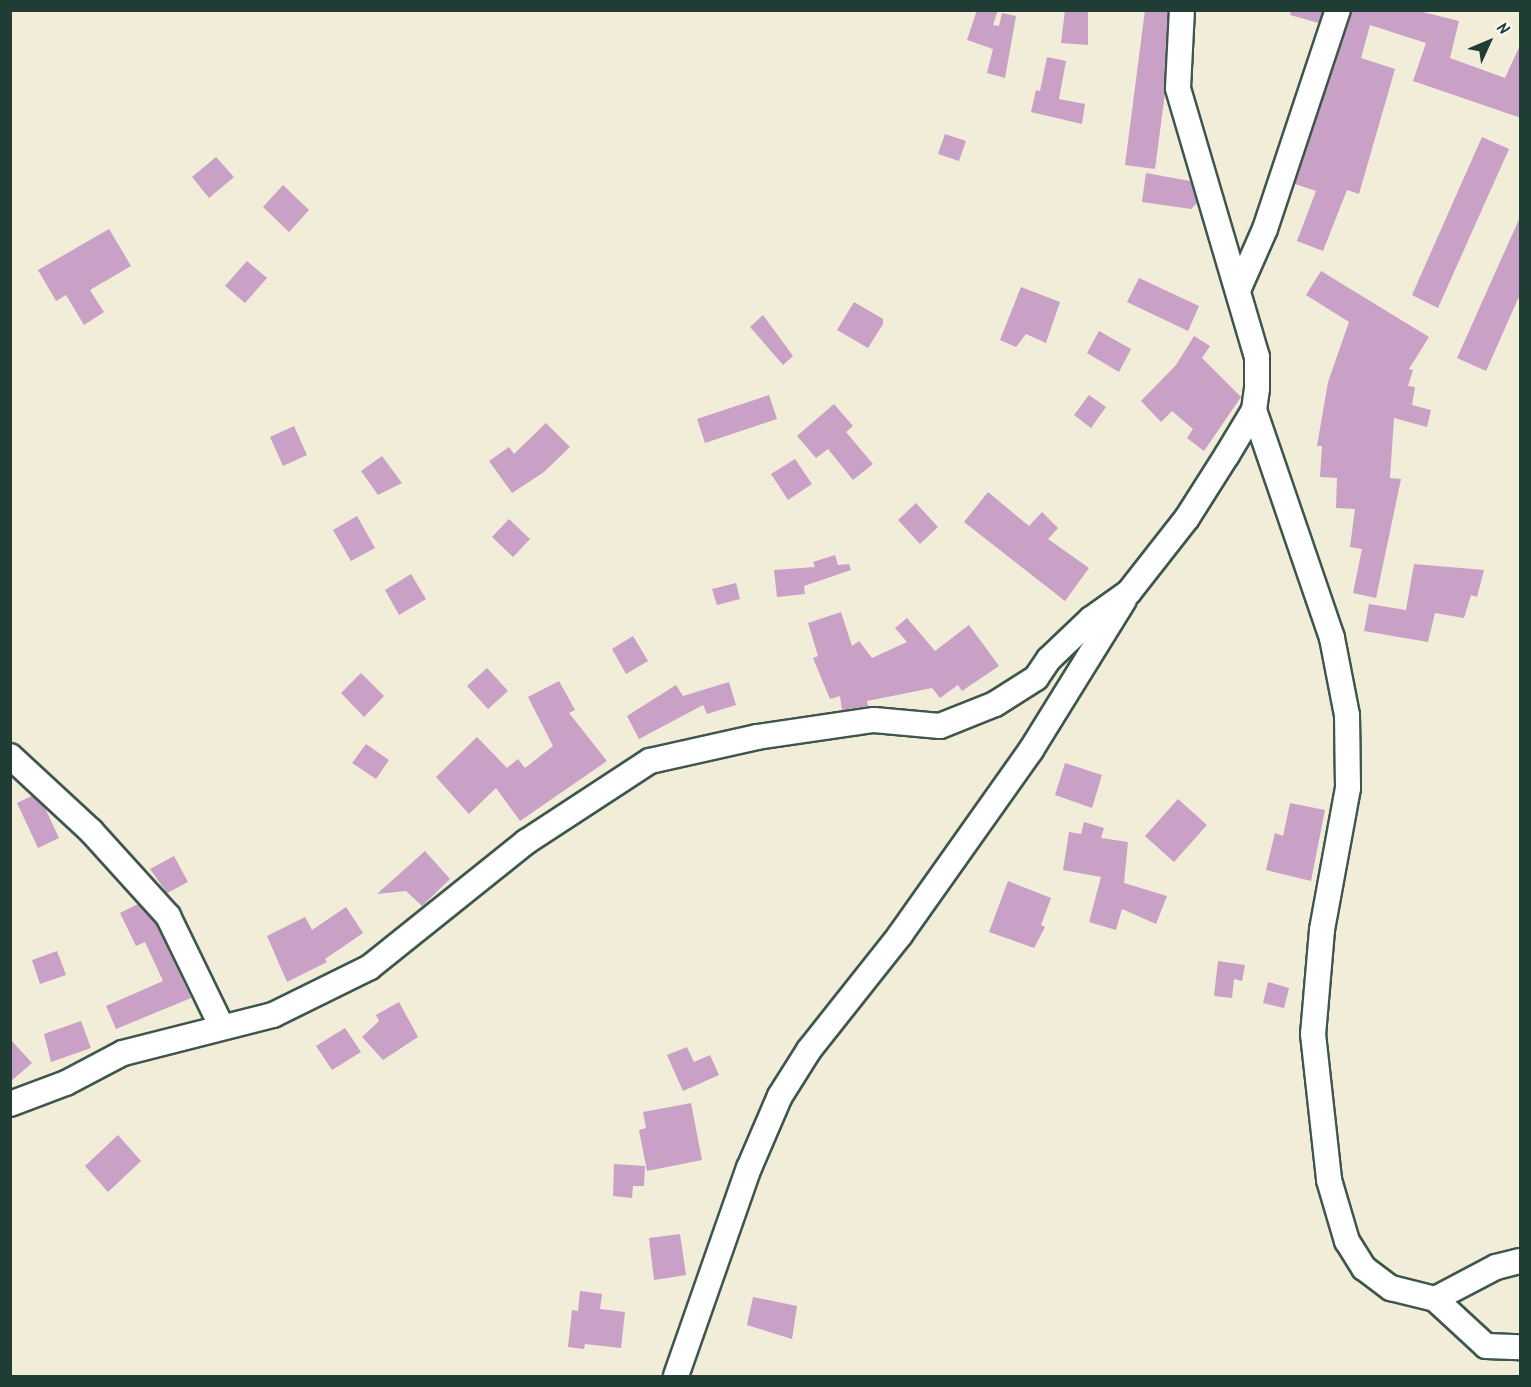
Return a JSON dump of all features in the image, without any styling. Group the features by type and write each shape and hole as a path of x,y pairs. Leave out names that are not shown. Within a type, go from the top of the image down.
{"street":[{"path":"1182,10 1178,88 1239,288 1257,357 1254,410 1332,638 1347,716 1348,788 1322,930 1313,1034 1329,1180 1347,1241 1364,1268 1391,1288 1435,1299 1486,1346 1521,1347"},
{"path":"1239,288 1265,229 1338,10"},
{"path":"676,1377 748,1168 780,1096 809,1050 900,936 1031,750 1129,592 1187,518 1254,410"},
{"path":"10,1104 66,1083 123,1053 221,1025 240,1026 273,1015 370,967 517,849 650,761 757,737 873,720 940,726 995,704 1036,678 1049,659 1091,619 1129,592"},
{"path":"10,756 91,831 168,915 221,1025"},
{"path":"1435,1299 1496,1267 1521,1260"}],"building":[{"path":"977,10 998,10 993,25 999,26 1002,13 1016,16 1005,78 987,73 993,49 967,40"},
{"path":"1065,10 1088,10 1088,45 1061,43"},
{"path":"1145,10 1168,10 1165,93 1155,169 1125,165"},
{"path":"1291,10 1323,10 1319,23 1290,15"},
{"path":"1352,10 1415,10 1459,21 1450,58 1505,78 1521,43 1521,118 1413,81 1426,43 1370,25 1361,58 1395,69 1359,194 1347,190 1323,251 1297,241 1316,191 1295,184"},
{"path":"1047,57 1066,61 1059,99 1085,104 1082,124 1031,112 1036,90 1040,91"},
{"path":"945,134 966,141 959,161 938,154"},
{"path":"1482,137 1509,149 1438,308 1412,295"},
{"path":"216,157 234,177 209,198 192,177"},
{"path":"1146,173 1190,181 1197,203 1191,209 1142,202"},
{"path":"283,185 309,210 289,232 263,207"},
{"path":"1521,215 1521,292 1486,371 1457,358"},
{"path":"109,229 131,266 90,290 104,312 84,325 66,295 56,301 38,270"},
{"path":"247,261 267,278 245,303 225,286"},
{"path":"1321,271 1429,337 1409,369 1413,370 1408,386 1415,387 1412,405 1431,410 1427,427 1394,418 1390,478 1401,479 1376,598 1353,593 1362,549 1350,547 1355,509 1336,508 1337,478 1320,477 1322,446 1317,446 1328,382 1349,322 1306,295"},
{"path":"1139,278 1199,306 1188,331 1127,302"},
{"path":"1021,287 1060,302 1046,343 1026,334 1016,347 1000,340"},
{"path":"854,302 883,319 883,324 868,348 837,330"},
{"path":"763,315 793,356 783,365 750,327"},
{"path":"1099,331 1131,349 1119,372 1087,353"},
{"path":"1194,336 1210,346 1202,358 1241,397 1204,451 1187,438 1193,429 1172,411 1161,422 1141,401 1176,365"},
{"path":"769,395 777,419 705,443 697,419"},
{"path":"1089,395 1106,407 1091,428 1074,415"},
{"path":"834,404 853,426 846,432 873,464 853,480 828,449 816,458 797,436"},
{"path":"546,423 570,447 544,472 512,493 489,461 509,447 514,454"},
{"path":"294,426 307,455 283,466 270,437"},
{"path":"382,456 402,483 378,495 361,471"},
{"path":"795,459 812,484 788,500 771,474"},
{"path":"988,492 1029,526 1042,512 1058,528 1048,539 1089,568 1065,601 964,522"},
{"path":"916,503 938,527 920,544 898,520"},
{"path":"357,516 375,548 351,561 333,530"},
{"path":"509,519 530,539 513,557 492,537"},
{"path":"835,555 838,565 849,564 851,570 804,586 805,594 777,597 774,570 815,567 813,562"},
{"path":"1414,564 1484,570 1477,597 1471,595 1464,618 1435,613 1428,642 1364,631 1369,604 1406,610"},
{"path":"411,574 426,599 399,615 385,590"},
{"path":"736,583 740,599 717,605 712,589"},
{"path":"841,612 852,646 859,641 872,658 907,642 895,628 907,618 935,651 969,625 999,666 962,691 958,685 940,698 932,688 867,701 868,706 842,710 840,696 830,699 813,658 818,656 808,623"},
{"path":"633,636 648,661 626,674 612,649"},
{"path":"487,668 508,691 488,709 467,686"},
{"path":"361,673 384,696 364,717 341,693"},
{"path":"559,681 575,710 569,713 607,761 520,821 496,788 469,814 436,777 477,737 507,768 518,759 525,768 553,746 528,697"},
{"path":"729,682 736,705 707,714 703,705 639,739 627,716 676,685 683,696"},
{"path":"366,744 389,760 376,779 352,763"},
{"path":"1065,763 1102,775 1092,808 1055,795"},
{"path":"32,796 45,808 59,838 38,848 17,803"},
{"path":"1178,799 1207,825 1174,862 1145,836"},
{"path":"1290,803 1325,810 1311,881 1266,870 1275,833 1283,836"},
{"path":"1084,822 1104,828 1101,838 1128,842 1124,883 1167,896 1156,924 1122,909 1116,930 1089,922 1101,877 1063,870 1069,832 1081,834"},
{"path":"425,851 450,879 422,906 406,891 377,894"},
{"path":"174,856 188,882 167,893 150,869"},
{"path":"1008,881 1051,898 1041,925 1045,927 1034,948 989,932"},
{"path":"138,904 156,924 191,998 116,1029 106,1006 163,981 145,942 136,946 120,913"},
{"path":"346,907 363,933 325,959 327,962 287,982 267,936 305,917 312,930"},
{"path":"57,951 66,975 40,984 32,960"},
{"path":"1218,961 1245,965 1242,981 1234,979 1232,998 1214,996"},
{"path":"1268,982 1289,988 1284,1008 1263,1003"},
{"path":"399,1002 418,1037 383,1060 362,1037 379,1021 376,1015"},
{"path":"81,1021 91,1048 51,1062 44,1034"},
{"path":"345,1028 361,1052 332,1070 316,1046"},
{"path":"10,1039 32,1063 10,1082"},
{"path":"687,1047 694,1062 710,1055 719,1075 683,1091 667,1055"},
{"path":"691,1103 702,1160 647,1171 639,1130 646,1128 643,1112"},
{"path":"118,1135 141,1161 108,1192 85,1166"},
{"path":"614,1164 645,1166 644,1186 633,1186 632,1198 613,1196"},
{"path":"680,1234 686,1275 654,1280 649,1238"},
{"path":"580,1291 602,1294 600,1309 625,1312 621,1348 585,1344 584,1349 568,1347 572,1310 578,1311"},
{"path":"753,1297 797,1306 792,1339 747,1325"}]}
